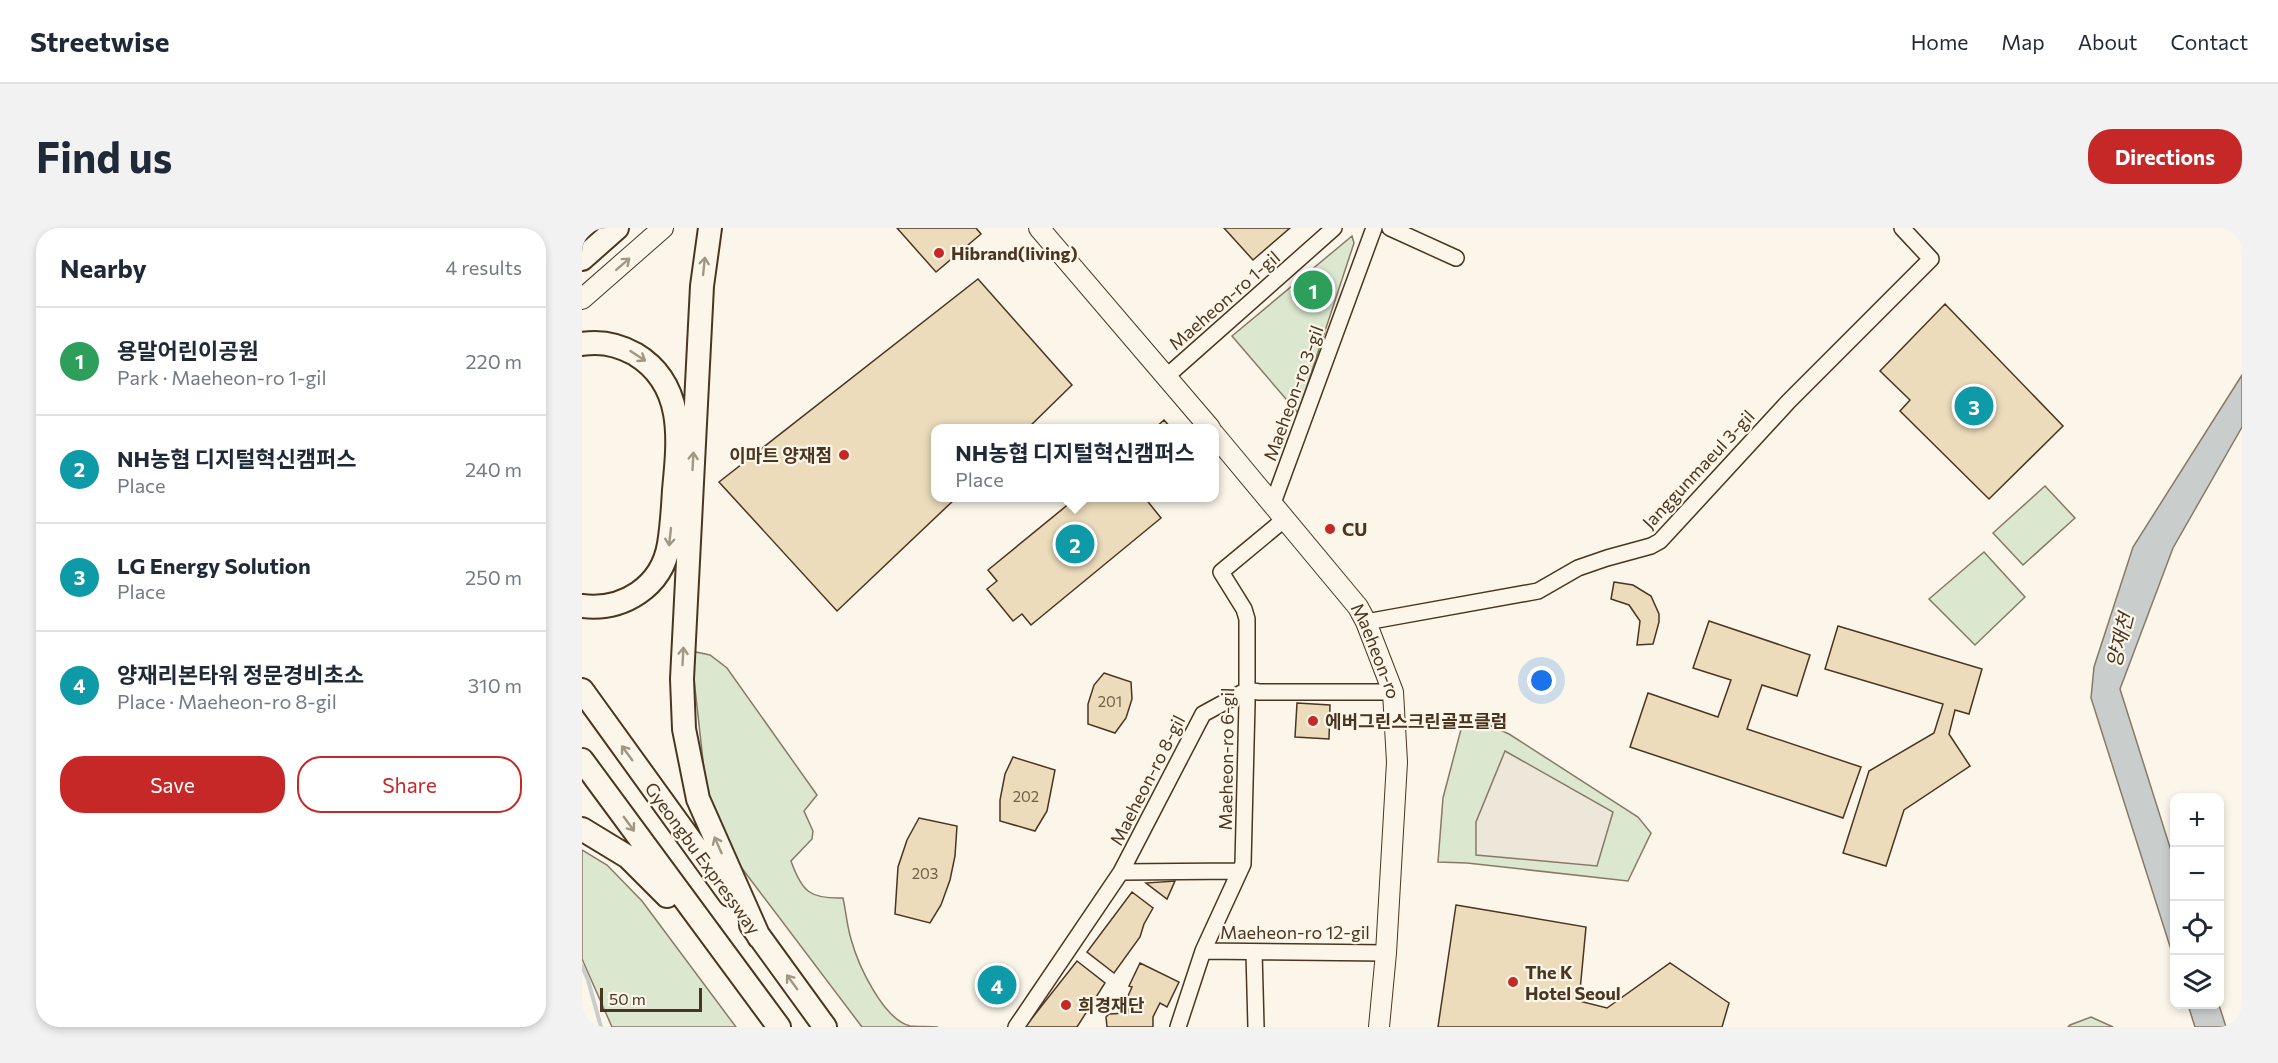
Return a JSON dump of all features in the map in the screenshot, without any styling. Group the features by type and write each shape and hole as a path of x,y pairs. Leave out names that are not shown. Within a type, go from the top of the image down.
{"highway":[{"path":"582,259 617,228"},
{"path":"710,228 702,286 682,679 683,714 688,758 698,799 759,937"},
{"path":"582,344 615,345 627,350 660,375 671,396 677,432 669,545 661,569 645,590 634,597 607,606 582,606"},
{"name":"Gyeongbu Expressway","path":"582,690 825,1027"},
{"path":"582,760 779,1027"},
{"path":"582,828 608,843 645,872 734,967"}],"main road":[{"path":"582,299 663,228"},
{"path":"1039,228 1206,424"},
{"name":"Maeheon-ro","path":"1219,439 1287,518 1358,607 1393,692 1397,762 1386,953 1379,1027"}],"street":[{"name":"Maeheon-ro 1-gil","path":"1167,376 1334,228"},
{"name":"Maeheon-ro 3-gil","path":"1273,503 1374,228"},
{"path":"1390,228 1456,258"},
{"name":"Janggunmaeul 3-gil","path":"1366,622 1538,591 1578,568 1652,546 1660,541 1789,401 1931,259 1902,228"},
{"name":"Maeheon-ro 6-gil","path":"1178,1027 1203,951 1243,864 1247,619 1244,609 1221,572 1287,518"},
{"path":"1247,690 1259,692 1393,692"},
{"name":"Maeheon-ro 8-gil","path":"1016,1027 1121,872 1203,714 1247,690"},
{"path":"1121,872 1239,871"},
{"name":"Maeheon-ro 12-gil","path":"1203,951 1386,953"},
{"path":"1254,952 1256,1027"}],"green space":[{"path":"1352,236 1354,243 1298,413 1232,336"},
{"path":"2045,486 2075,518 2023,565 1993,533"},
{"path":"1984,552 2025,597 1975,645 1929,599"},
{"path":"696,652 710,655 727,668 817,795 804,811 813,831 812,839 791,861 799,880 809,892 815,895 843,898 850,934 859,963 873,990 890,1013 910,1026 938,1027 862,1027 741,867 708,806 692,661"},
{"path":"1465,714 1509,734 1638,817 1651,833 1628,881 1467,863 1438,862 1443,798"},
{"path":"582,850 607,865 642,901 736,1027 612,1027 582,959"},
{"path":"2091,1017 2113,1027 2068,1027 2070,1025"}],"shaded area":[{"path":"1505,751 1613,812 1597,866 1476,855 1476,822"}],"water":[{"name":"양재천","path":"2242,375 2242,427 2173,548 2120,689 2170,847 2170,946 2091,698 2094,667 2133,547"},
{"path":"2189,1009 2220,1009 2226,1027 2195,1027"}],"building":[{"name":"Hibrand(living)","path":"897,228 976,228 981,234 936,272"},
{"path":"1224,228 1290,228 1253,260"},
{"name":"이마트 양재점","path":"978,279 1072,385 1032,424 931,424 931,502 952,502 837,611 719,482"},
{"path":"1945,304 2063,426 1989,499 1900,411 1910,400 1880,371"},
{"path":"1071,502 1148,502 1161,518 1031,625 1022,614 1013,621 987,589 997,581 988,570"},
{"path":"1614,582 1633,585 1651,596 1659,614 1653,644 1637,645 1640,621 1629,605 1611,599"},
{"path":"1709,621 1810,655 1797,696 1762,685 1747,729 1861,767 1843,818 1630,747 1648,693 1718,717 1731,680 1693,668"},
{"path":"1838,626 1982,669 1969,714 1955,710 1949,734 1970,766 1904,810 1886,866 1843,853 1869,771 1934,733 1943,704 1825,669"},
{"path":"1104,673 1131,682 1132,699 1126,718 1115,733 1088,724 1088,704 1094,685"},
{"name":"에버그린스크린골프클럼","path":"1297,703 1330,705 1329,739 1295,737"},
{"path":"1013,757 1055,770 1047,811 1035,831 1000,821 1000,800 1005,774"},
{"path":"919,818 957,826 955,856 950,880 941,905 930,923 895,914 898,867 907,840"},
{"path":"1175,881 1167,899 1146,883"},
{"path":"1132,892 1153,908 1140,937 1114,973 1087,952"},
{"name":"The K Hotel Seoul","path":"1456,905 1586,927 1579,1001 1607,1008 1670,963 1729,1003 1722,1027 1438,1027"},
{"name":"희경재단","path":"1077,961 1105,983 1077,1027 1025,1027"},
{"path":"1140,963 1179,982 1167,1007 1160,1003 1153,1017 1153,1027 1107,1027 1106,1017 1109,1014 1128,1013 1129,1008 1124,1005 1132,987 1129,986"},
{"path":"1001,975 1008,984 994,995 987,986"}],"waterway":[{"path":"582,966 601,1027"}],"place":[{"name":"Hibrand(living)","path":"939,253"},
{"name":"용말어린이공원","path":"1313,290"},
{"name":"LG Energy Solution","path":"1974,406"},
{"name":"이마트 양재점","path":"844,455"},
{"name":"CU","path":"1330,529"},
{"name":"NH농협 디지털혁신캠퍼스","path":"1075,544"},
{"name":"에버그린스크린골프클럼","path":"1313,721"},
{"name":"The K Hotel Seoul","path":"1513,982"},
{"name":"양재리본타워 정문경비초소","path":"997,985"},
{"name":"희경재단","path":"1066,1005"}]}
